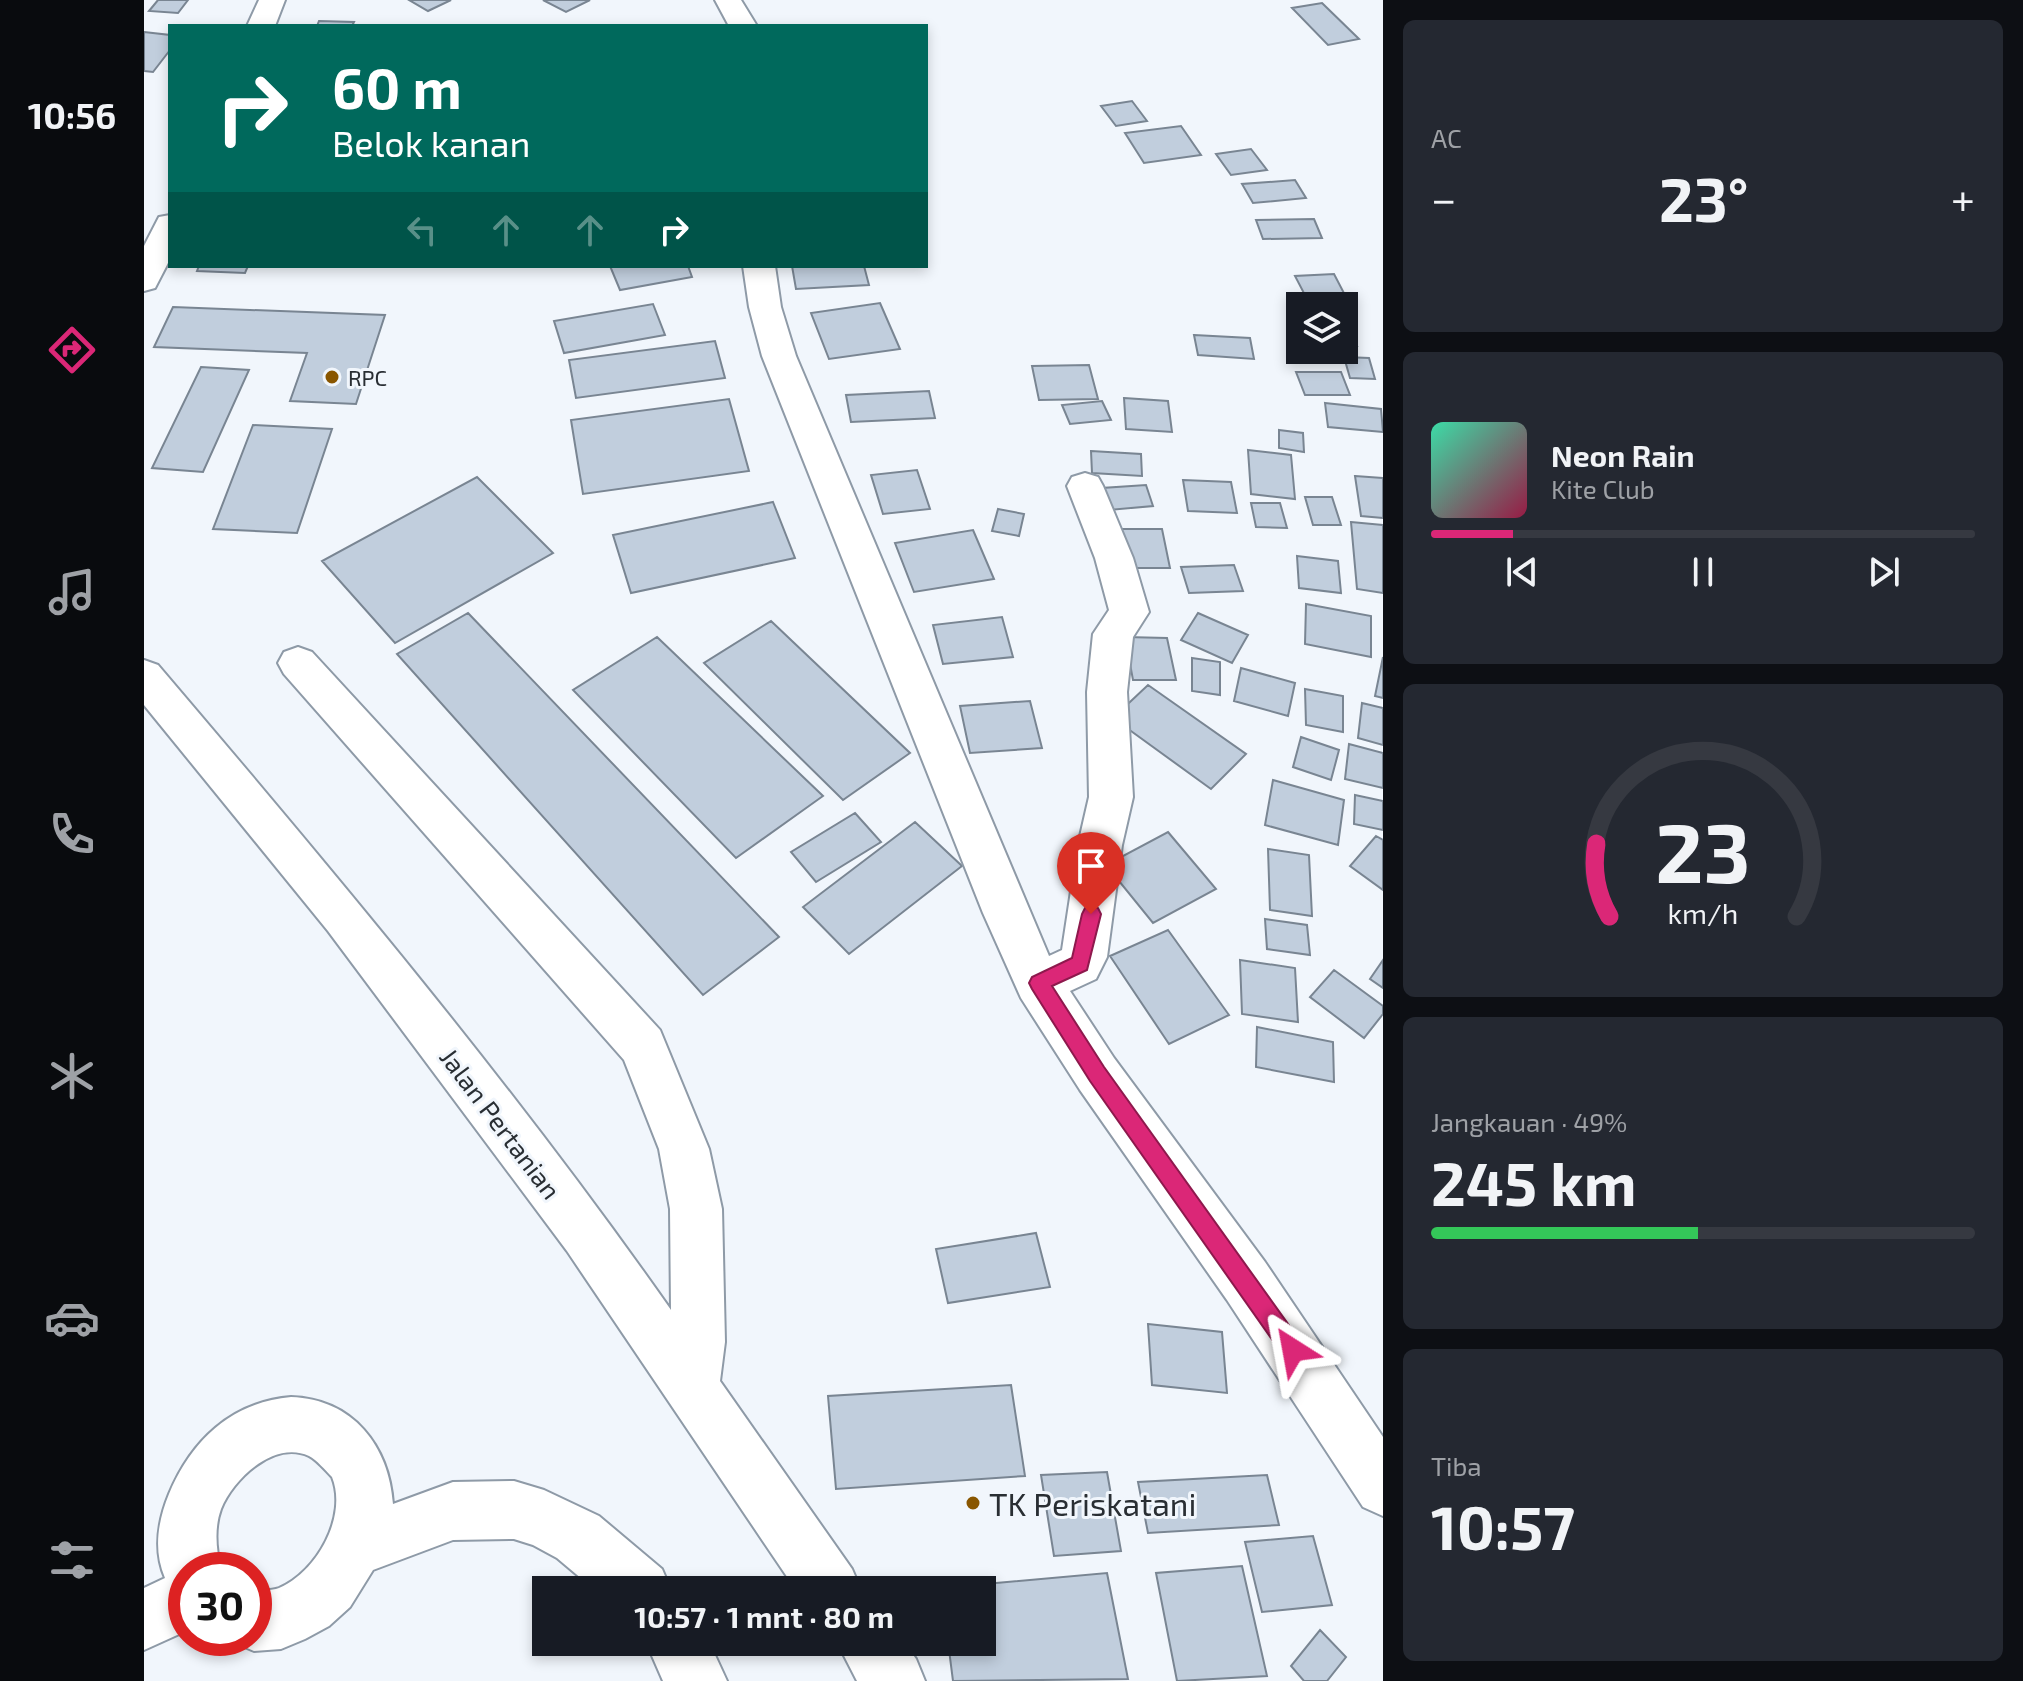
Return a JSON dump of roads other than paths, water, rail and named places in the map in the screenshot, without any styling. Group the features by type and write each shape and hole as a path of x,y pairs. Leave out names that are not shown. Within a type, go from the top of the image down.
{"street":[{"path":"262,24 272,0"},
{"path":"728,0 742,24"},
{"path":"144,281 168,228"},
{"path":"759,268 765,307 779,356 988,870 1038,983 1097,1074 1246,1281 1374,1450"},
{"path":"1038,983 1080,964 1084,957 1100,845 1111,797 1107,692 1113,634 1129,612 1114,558 1085,486"},
{"path":"298,663 643,1046 684,1149 696,1209 698,1342 692,1387"},
{"name":"Jalan Pertanian","path":"144,676 344,917 585,1233 821,1576"},
{"path":"188,1552 186,1538 192,1508 203,1480 222,1456 245,1438 270,1427 296,1424 320,1430 340,1443 355,1463 363,1488 364,1517 356,1547 338,1579 313,1604 282,1619 272,1620"},
{"path":"356,1547 453,1511 514,1510 544,1519 578,1537 624,1576"},
{"path":"144,1620 168,1608"},
{"path":"683,1656 696,1681"},
{"path":"877,1656 894,1681"}],"place":[{"name":"RPC","path":"332,377"},
{"name":"TK Periskatani","path":"973,1503"}]}
